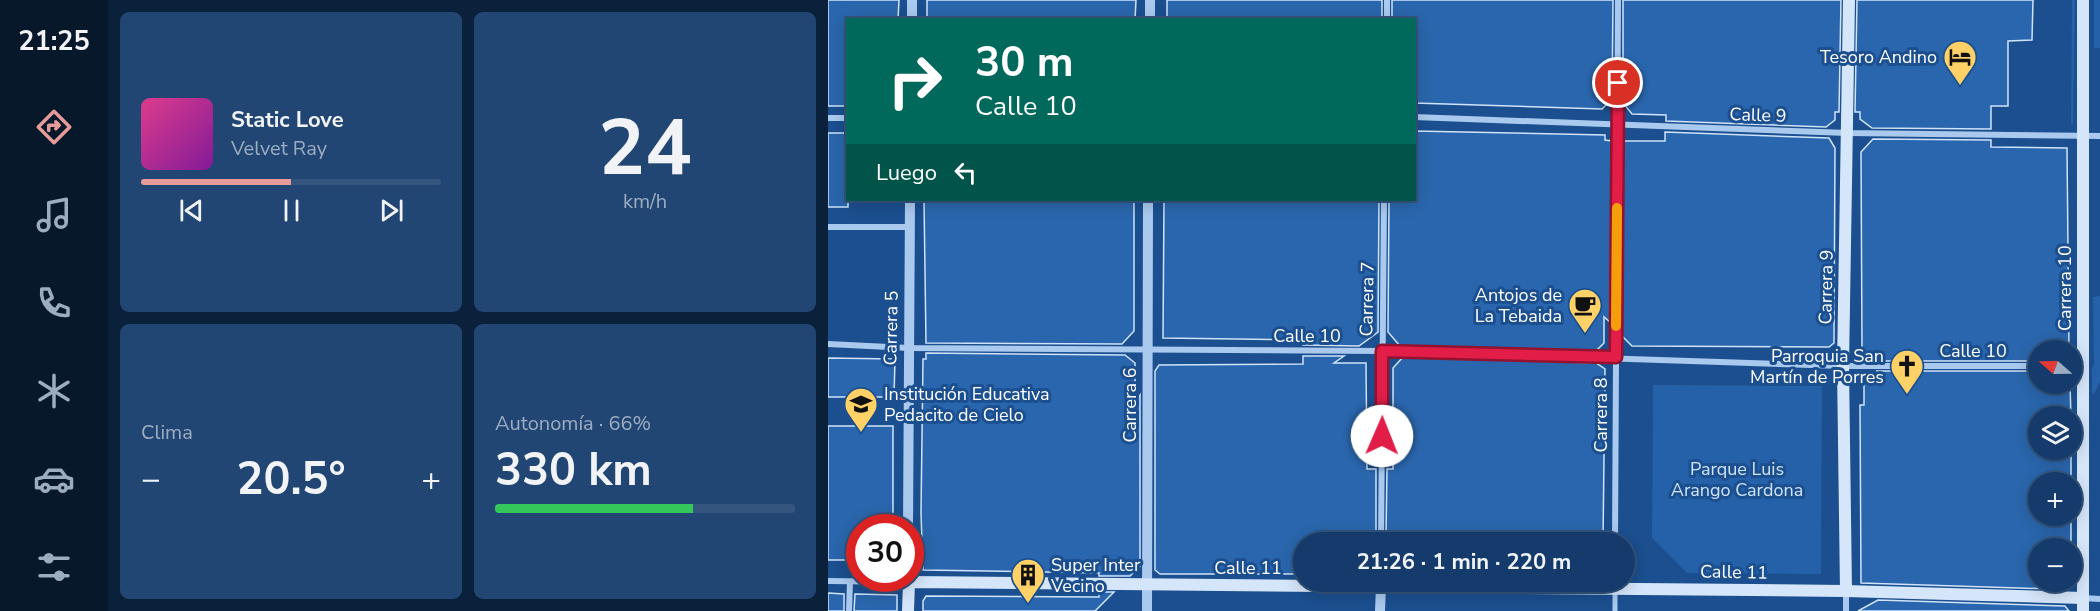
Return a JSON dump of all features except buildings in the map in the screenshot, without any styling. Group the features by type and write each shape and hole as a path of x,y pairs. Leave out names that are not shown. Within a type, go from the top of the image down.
{"main road":[{"name":"Carrera 9","path":"1846,591 1843,366 1849,0"},
{"name":"Carrera 10","path":"2083,0 2081,366 2083,605"},
{"name":"Calle 11","path":"924,581 1147,586 1293,585"},
{"name":"Calle 11","path":"1635,586 1846,591 2083,605"},
{"path":"908,611 909,592"}],"street":[{"path":"912,0 912,18"},
{"path":"1150,0 1150,18"},
{"path":"1387,0 1387,18"},
{"name":"Carrera 8","path":"1615,532 1618,0"},
{"name":"Calle 9","path":"1416,117 1848,133 2100,136"},
{"path":"828,118 846,118"},
{"name":"Carrera 5","path":"908,514 910,201"},
{"name":"Carrera 6","path":"1147,611 1148,201"},
{"name":"Carrera 7","path":"1381,532 1384,201"},
{"path":"828,227 910,227"},
{"name":"Calle 10","path":"828,344 909,348 1382,351 1843,366 2028,366"},
{"name":"Calle 11","path":"828,581 846,582"},
{"name":"Carrera 9","path":"1846,591 1846,611"},
{"path":"849,611 850,592"},
{"path":"1380,611 1381,592"},
{"path":"1615,592 1615,611"},
{"name":"Calle 11","path":"2083,605 2100,599"}],"green space":[{"path":"2072,0 2075,0 2073,124 2071,124"},
{"path":"2094,0 2100,0 2100,48 2094,48"},
{"path":"2100,296 2100,382 2094,394 2092,393 2093,297"},
{"name":"Parque Luis Arango Cardona","path":"1653,385 1822,386 1821,574 1687,573 1652,538"}],"slow traffic":[{"path":"1616,326 1617,208"}],"place":[{"name":"Tesoro Andino","path":"1960,86"},
{"name":"Antojos de La Tebaida","path":"1585,334"},
{"name":"Parroquia San Martín de Porres","path":"1907,395"},
{"name":"Institución Educativa Pedacito de Cielo","path":"861,433"},
{"name":"Super Inter Vecino","path":"1028,604"}],"route":[{"path":"1382,436 1382,351 1616,357 1618,83"}]}
